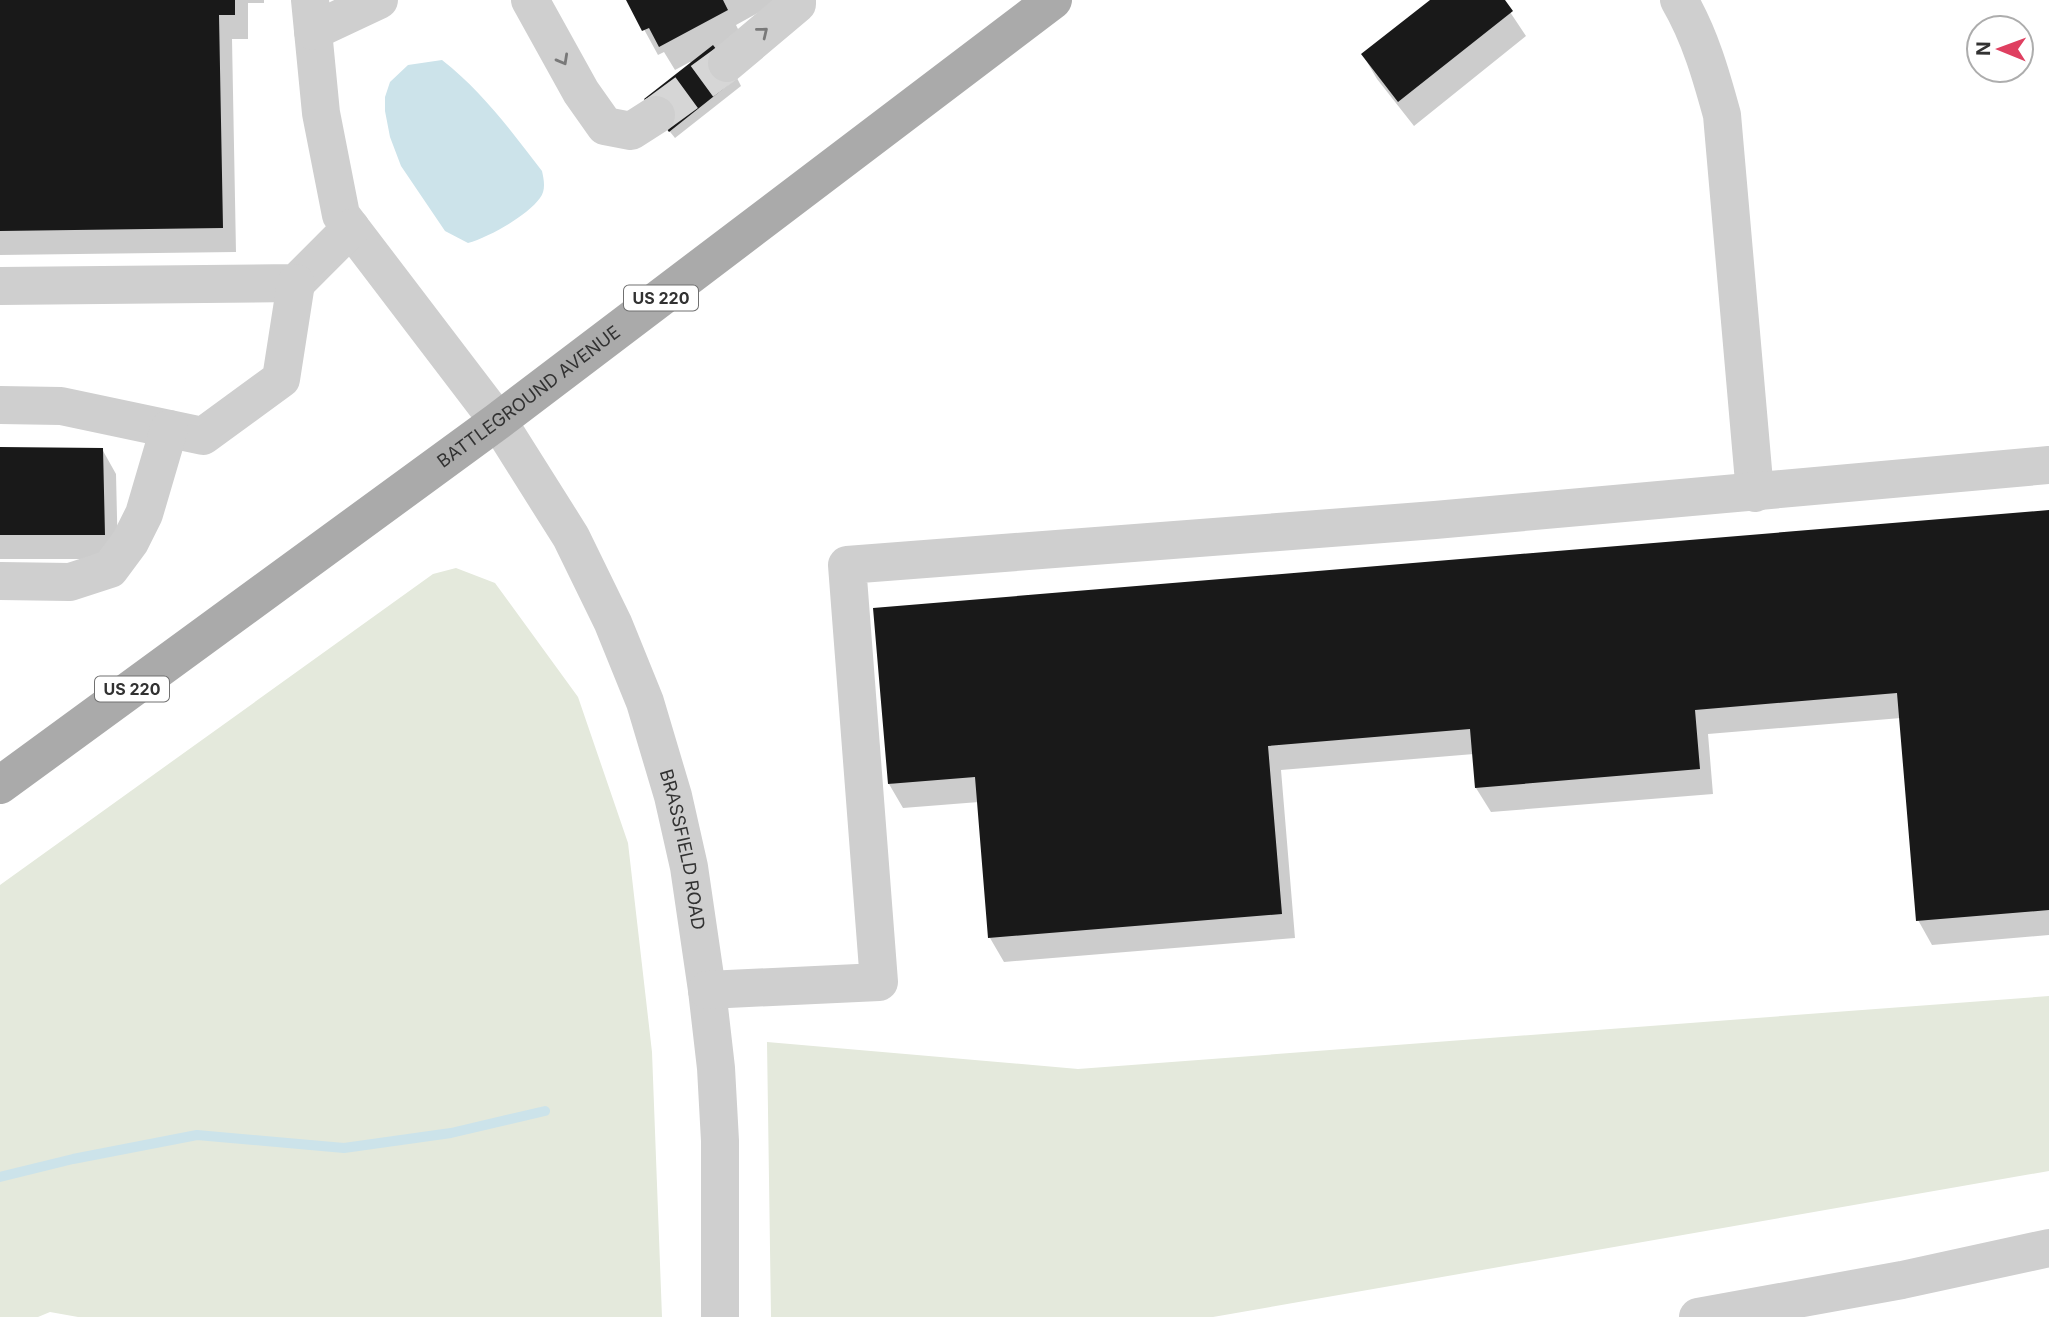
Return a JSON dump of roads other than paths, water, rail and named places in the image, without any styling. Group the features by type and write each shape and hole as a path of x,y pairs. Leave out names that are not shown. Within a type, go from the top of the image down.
{"main road":[{"name":"BATTLEGROUND AVENUE","path":"0,785 498,421 1053,0"}],"street":[{"path":"311,15 379,0"},
{"path":"530,0 581,92 605,126 631,131 656,115"},
{"path":"726,62 797,5 797,0"},
{"path":"1679,0 1707,60 1722,115 1755,493"},
{"name":"BRASSFIELD ROAD","path":"311,15 320,113 341,215 498,421 571,537 613,624 645,702 674,796 689,867 707,990 716,1068 720,1141 720,1317"},
{"path":"0,405 61,406 203,436 281,379 296,283 351,229"},
{"path":"0,286 296,283"},
{"path":"0,581 71,582 110,569 130,542 144,514 169,429"},
{"path":"707,990 879,982 847,565 1435,520 2049,465"},
{"path":"1698,1317 1902,1280 2049,1248"}],"water":[{"path":"442,60 495,112 542,171 543,178 542,195 526,212 497,231 468,243 445,231 401,166 390,137 385,111 385,97 390,82 408,65"}],"waterway":[{"path":"0,1177 73,1159 197,1135 344,1148 451,1133 545,1111"}],"tunnel":[{"path":"656,115 727,63"}]}
